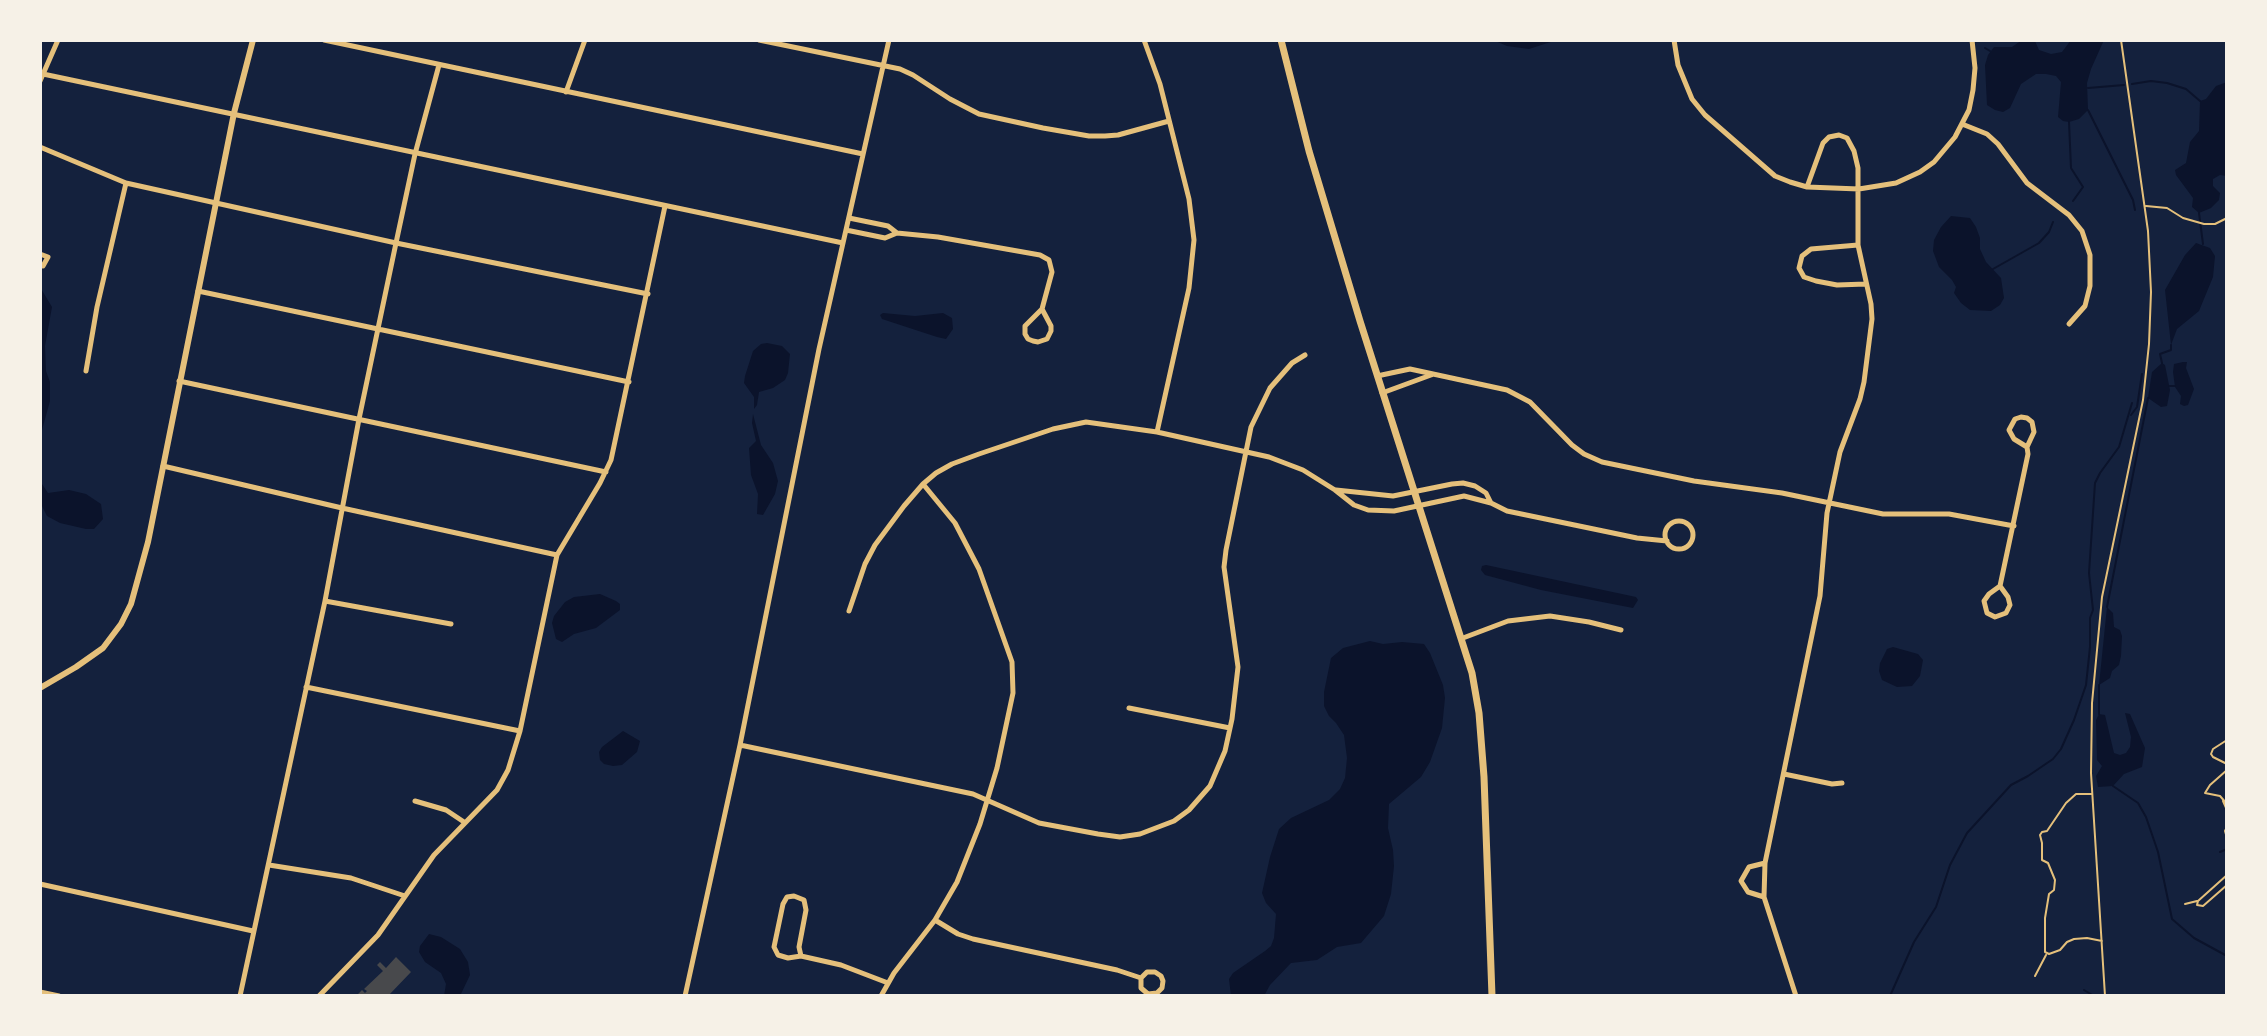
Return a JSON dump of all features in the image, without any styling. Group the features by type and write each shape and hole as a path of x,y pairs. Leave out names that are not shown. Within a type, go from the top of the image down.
{"main road":[{"path":"1281,40 1309,151 1475,684 1486,817 1492,996"}],"street":[{"path":"40,81 58,40"},
{"path":"40,688 103,648 131,604 145,554 234,113 253,40"},
{"path":"324,40 864,154"},
{"path":"566,92 585,40"},
{"path":"759,40 913,75 979,114 1043,128 1105,136 1169,121"},
{"path":"685,996 740,745 819,349 889,40"},
{"path":"1144,40 1160,84 1193,221 1194,252 1189,288 1157,432"},
{"path":"1674,40 1678,65 1692,99 1705,115 1775,176 1807,187 1859,189 1896,183 1920,172 1934,162 1955,137 1969,110 1973,90 1975,68 1972,40"},
{"path":"240,996 325,601 359,419 415,154 439,65"},
{"path":"43,74 843,243"},
{"path":"1962,124 1987,134 2027,183 2069,215 2082,231 2090,255 2090,286 2085,306 2069,324"},
{"path":"1796,996 1764,897 1765,863 1820,596 1829,503 1840,452 1860,399 1869,359 1872,319 1858,245 1858,168 1847,138 1839,135 1829,137 1823,143 1807,187"},
{"path":"40,147 126,183 396,243 648,294"},
{"path":"86,371 97,307 126,183"},
{"path":"319,996 378,935 434,855 497,790 508,770 520,731 557,555 606,472 629,382 665,206"},
{"path":"849,218 888,226 897,233"},
{"path":"846,230 885,238 897,233 938,237 1040,255 1049,260 1052,272 1042,309 1025,326 1025,334 1033,341 1047,339 1051,331 1042,309"},
{"path":"1858,245 1811,249 1802,256 1799,268 1804,277 1816,281 1837,285 1866,284"},
{"path":"40,254 48,257 43,266"},
{"path":"198,291 629,382"},
{"path":"740,745 952,789 987,800 1039,823 1120,837 1140,834 1174,821 1201,799 1218,772 1230,728 1238,667 1224,567 1254,419 1263,398 1279,376 1305,355"},
{"path":"1377,376 1410,369 1492,386 1520,396 1542,412 1572,445 1602,462 1883,514 1949,514 2014,526"},
{"path":"1382,393 1432,375"},
{"path":"179,381 606,472"},
{"path":"2000,586 2010,605 2006,613 1995,617 1985,609 1984,601 2000,586 2027,447 2034,426 2027,418 2021,417 2015,419 2009,430 2014,439 2027,447"},
{"path":"849,611 875,545 923,484 952,464 1072,424 1099,422 1269,457 1303,470 1354,505 1368,510 1394,511 1464,496 1507,511 1637,538 1667,541 1673,547 1682,548 1692,540 1691,526 1684,521 1675,521 1667,527 1667,541"},
{"path":"162,465 557,555"},
{"path":"1335,490 1393,496 1463,483 1486,493 1491,503"},
{"path":"881,996 935,920 957,882 987,800 1010,712 1014,677 1012,662 979,569 955,523 923,484"},
{"path":"325,601 451,624"},
{"path":"1463,638 1508,621 1550,616 1621,630"},
{"path":"306,687 520,731"},
{"path":"1129,708 1230,728"},
{"path":"1784,774 1832,784 1842,783"},
{"path":"415,801 446,810 464,822"},
{"path":"1764,897 1748,892 1741,881 1749,867 1765,863"},
{"path":"269,865 351,878 405,896"},
{"path":"40,884 253,931"},
{"path":"801,956 799,947 806,910 804,900 787,897 774,947 778,955 788,958 801,956 841,965 888,983"},
{"path":"935,920 973,939 1141,978"},
{"path":"1147,972 1155,972 1161,976 1162,988 1157,993 1148,994 1141,988 1141,978 1147,972"},
{"path":"40,992 59,996"}],"path":[{"path":"2104,995 2092,794 2092,703 2102,597 2143,400 2149,344 2150,268 2145,207 2121,40"},
{"path":"2145,207 2167,208 2183,218 2200,223 2215,224 2227,218"},
{"path":"2227,740 2213,749 2211,754 2227,764"},
{"path":"2227,770 2205,792 2220,796 2227,804"},
{"path":"2035,976 2046,954 2045,918 2055,880 2048,863 2042,860 2040,835 2047,831 2076,794 2092,794"},
{"path":"2223,800 2227,810"},
{"path":"2227,827 2227,838"},
{"path":"2185,904 2198,901 2227,875"},
{"path":"2198,901 2197,905 2201,907 2227,885"},
{"path":"2046,954 2060,950 2074,939 2102,941"}],"water":[{"path":"1493,40 1557,40 1529,49 1507,46"},
{"path":"2022,40 2035,41 2039,50 2051,54 2062,52 2071,40 2104,40 2087,83 2088,110 2079,119 2069,122 2058,117 2061,82 2056,76 2046,74 2036,74 2021,84 2010,108 2003,112 1987,105 1985,65 1988,55 1994,47 2012,47"},
{"path":"2227,82 2227,176 2220,175 2213,179 2213,186 2220,193 2219,200 2199,213 2192,207 2193,198 2175,170 2186,163 2190,142 2199,131 2200,101 2206,99 2216,86"},
{"path":"1951,216 1970,218 1980,238 1980,249 1986,262 2001,278 2004,298 1991,311 1970,310 1961,303 1954,293 1956,287 1952,280 1939,267 1933,251 1934,240"},
{"path":"2196,243 2210,248 2215,256 2213,277 2199,311 2177,329 2171,345 2165,290 2185,255"},
{"path":"40,287 52,307 45,346 50,401 40,437"},
{"path":"943,313 952,318 953,329 946,339 937,337 882,319 880,315 915,316"},
{"path":"767,343 782,346 790,354 788,373 785,380 773,388 759,392 754,409 754,397 744,383 745,376 753,351"},
{"path":"2187,362 2186,368 2194,389 2188,405 2184,406 2180,404 2181,396 2175,387 2173,372 2174,364"},
{"path":"2162,363 2170,390 2167,406 2161,407 2148,398 2152,372"},
{"path":"753,414 761,445 773,463 778,481 775,494 763,515 757,514 758,494 751,475 749,448 756,441"},
{"path":"40,481 48,493 69,490 86,494 101,504 103,519 94,529 86,529 60,523 47,516 42,506"},
{"path":"1486,565 1636,597 1638,600 1633,608 1541,590 1485,575 1481,570"},
{"path":"600,594 620,604 620,610 596,628 574,634 562,642 556,639 552,623 565,602 574,597"},
{"path":"2107,607 2113,613 2114,627 2120,630 2122,636 2121,656 2110,678 2099,685"},
{"path":"1370,641 1424,644 1443,685 1445,698 1442,728 1430,762 1421,777 1389,804 1388,828 1394,866 1391,894 1384,916 1361,943 1337,947 1317,960 1291,963 1264,996 1231,996 1229,979 1233,973 1271,946 1274,938 1276,914 1262,893 1279,829 1291,818 1329,800 1340,789 1345,778 1347,758 1344,735 1324,706 1331,658 1343,648"},
{"path":"1893,647 1918,654 1923,660 1920,676 1912,686 1897,687 1882,680 1880,663 1887,649"},
{"path":"2125,713 2130,714 2145,748 2142,767 2124,774 2113,786 2098,787 2096,776 2102,766 2097,760 2096,720 2099,714 2105,715 2114,753 2120,755 2130,747 2131,737"},
{"path":"623,731 640,741 637,752 622,765 604,764 599,752"},
{"path":"429,934 441,937 460,949 468,962 470,975 460,996 444,996 446,984 441,973 425,962 419,952"}],"building":[{"path":"396,957 411,972 388,996 356,996 362,990 365,993 367,991 364,989 383,971 377,965 380,962 386,968"}],"waterway":[{"path":"1985,48 1990,51"},
{"path":"2132,84 2151,81 2167,83 2186,89 2200,101"},
{"path":"2088,88 2124,85"},
{"path":"2088,110 2133,200 2135,210"},
{"path":"2069,122 2071,168 2083,187 2073,201"},
{"path":"2199,213 2203,244"},
{"path":"1993,269 2039,243 2053,222"},
{"path":"2162,363 2160,354 2171,350 2171,345"},
{"path":"2131,415 2137,407 2142,374"},
{"path":"2169,386 2175,386"},
{"path":"2107,607 2148,398"},
{"path":"1890,996 1914,942 1936,907 1950,865 1967,833 2011,785 2053,759 2074,720 2086,685 2090,647 2093,610 2089,573 2095,483 2119,447 2132,403"},
{"path":"2099,685 2099,714"},
{"path":"2113,786 2138,803 2146,817 2158,852 2172,919 2194,938 2227,956"},
{"path":"2220,852 2227,849"},
{"path":"2084,990 2094,996"}]}
